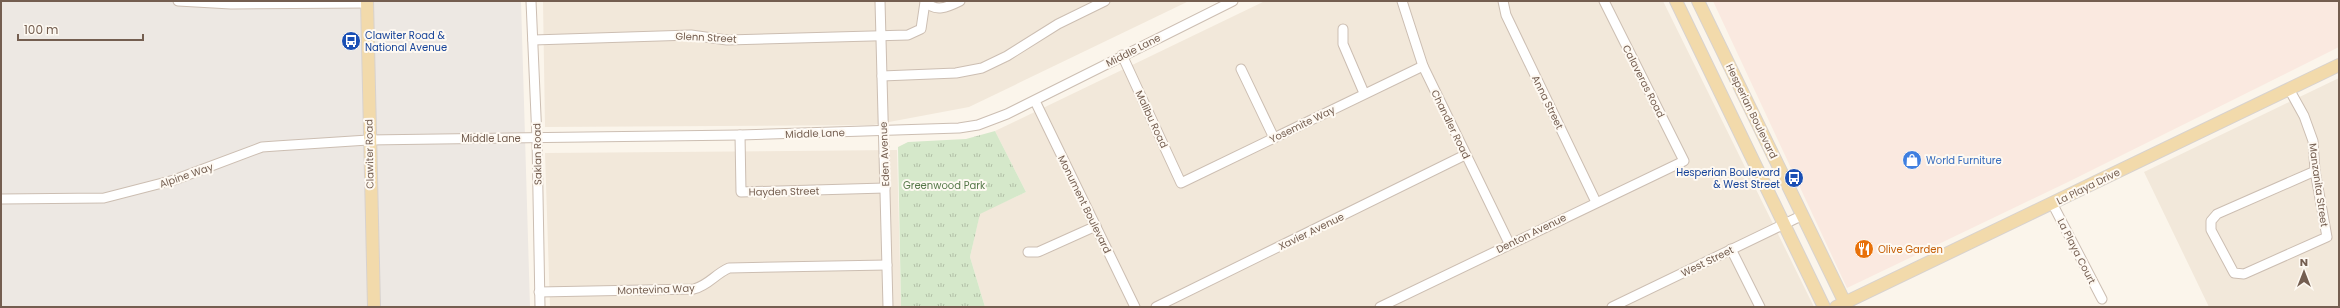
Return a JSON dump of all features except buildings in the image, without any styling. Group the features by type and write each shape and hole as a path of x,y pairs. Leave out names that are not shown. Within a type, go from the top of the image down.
{"main road":[{"name":"Hesperian Boulevard","path":"1676,1 1824,307"},
{"name":"Hesperian Boulevard","path":"1698,1 1803,215 1843,306"},
{"name":"Clawiter Road","path":"367,2 368,140 374,307"},
{"name":"La Playa Drive","path":"1843,306 2052,203 2339,65"}],"street":[{"path":"178,1 231,4 367,2"},
{"name":"Saklan Road","path":"531,1 537,139 540,307"},
{"name":"Eden Avenue","path":"880,1 888,307"},
{"path":"925,1 930,6 943,8 960,1"},
{"name":"Glenn Street","path":"533,40 692,35 726,40 908,35 921,29 925,1"},
{"path":"882,76 956,74 982,68 1008,56 1062,22 1105,1"},
{"name":"Middle Lane","path":"368,140 537,139 740,135 883,131 978,125 1008,114 1035,101 1122,55 1232,1"},
{"name":"Chandler Road","path":"1402,1 1423,66 1509,243"},
{"name":"Anna Street","path":"1503,1 1506,15 1596,202"},
{"name":"Calaveras Road","path":"1604,1 1684,161"},
{"path":"1343,29 1343,44 1364,93"},
{"name":"Malibu Road","path":"1122,55 1181,183"},
{"name":"Yosemite Way","path":"1181,183 1364,93 1423,66"},
{"path":"1241,69 1274,138"},
{"name":"Manzanita Street","path":"2289,89 2304,116 2313,141 2315,171 2327,237 2244,274 2234,274 2211,230 2211,221 2217,214 2315,171"},
{"name":"Monument Boulevard","path":"1035,101 1135,307"},
{"name":"Hayden Street","path":"740,135 741,192 885,188"},
{"name":"Alpine Way","path":"1,199 104,198 169,181 262,148 368,140"},
{"name":"Xavier Avenue","path":"1156,307 1465,155"},
{"name":"Denton Avenue","path":"1380,307 1509,243 1684,161"},
{"name":"La Playa Court","path":"2052,203 2102,299"},
{"name":"West Street","path":"1612,307 1803,215"},
{"path":"1028,252 1038,252 1096,226"},
{"path":"1731,249 1760,307"},
{"name":"Montevina Way","path":"540,292 694,288 705,286 720,272 729,268 887,265"}],"shaded area":[{"path":"1,1 521,1 530,307 1,307"},
{"path":"543,1 1189,1 969,107 873,125 545,127"},
{"path":"1265,1 1663,1 1814,307 985,307 970,257 980,213 1026,192 995,131"},
{"path":"1713,1 2339,1 2339,47 2066,183 1847,288"},
{"path":"2339,78 2339,307 2209,307 2144,172"},
{"path":"897,150 901,307 550,307 545,153"}],"green space":[{"name":"Greenwood Park","path":"995,131 1026,192 980,214 970,257 985,307 901,307 898,147 908,142 966,139"}],"place":[{"name":"Clawiter Road & National Avenue","path":"351,41"},
{"name":"World Furniture","path":"1912,160"},
{"name":"Hesperian Boulevard & West Street","path":"1794,178"},
{"name":"Olive Garden","path":"1864,249"}]}
